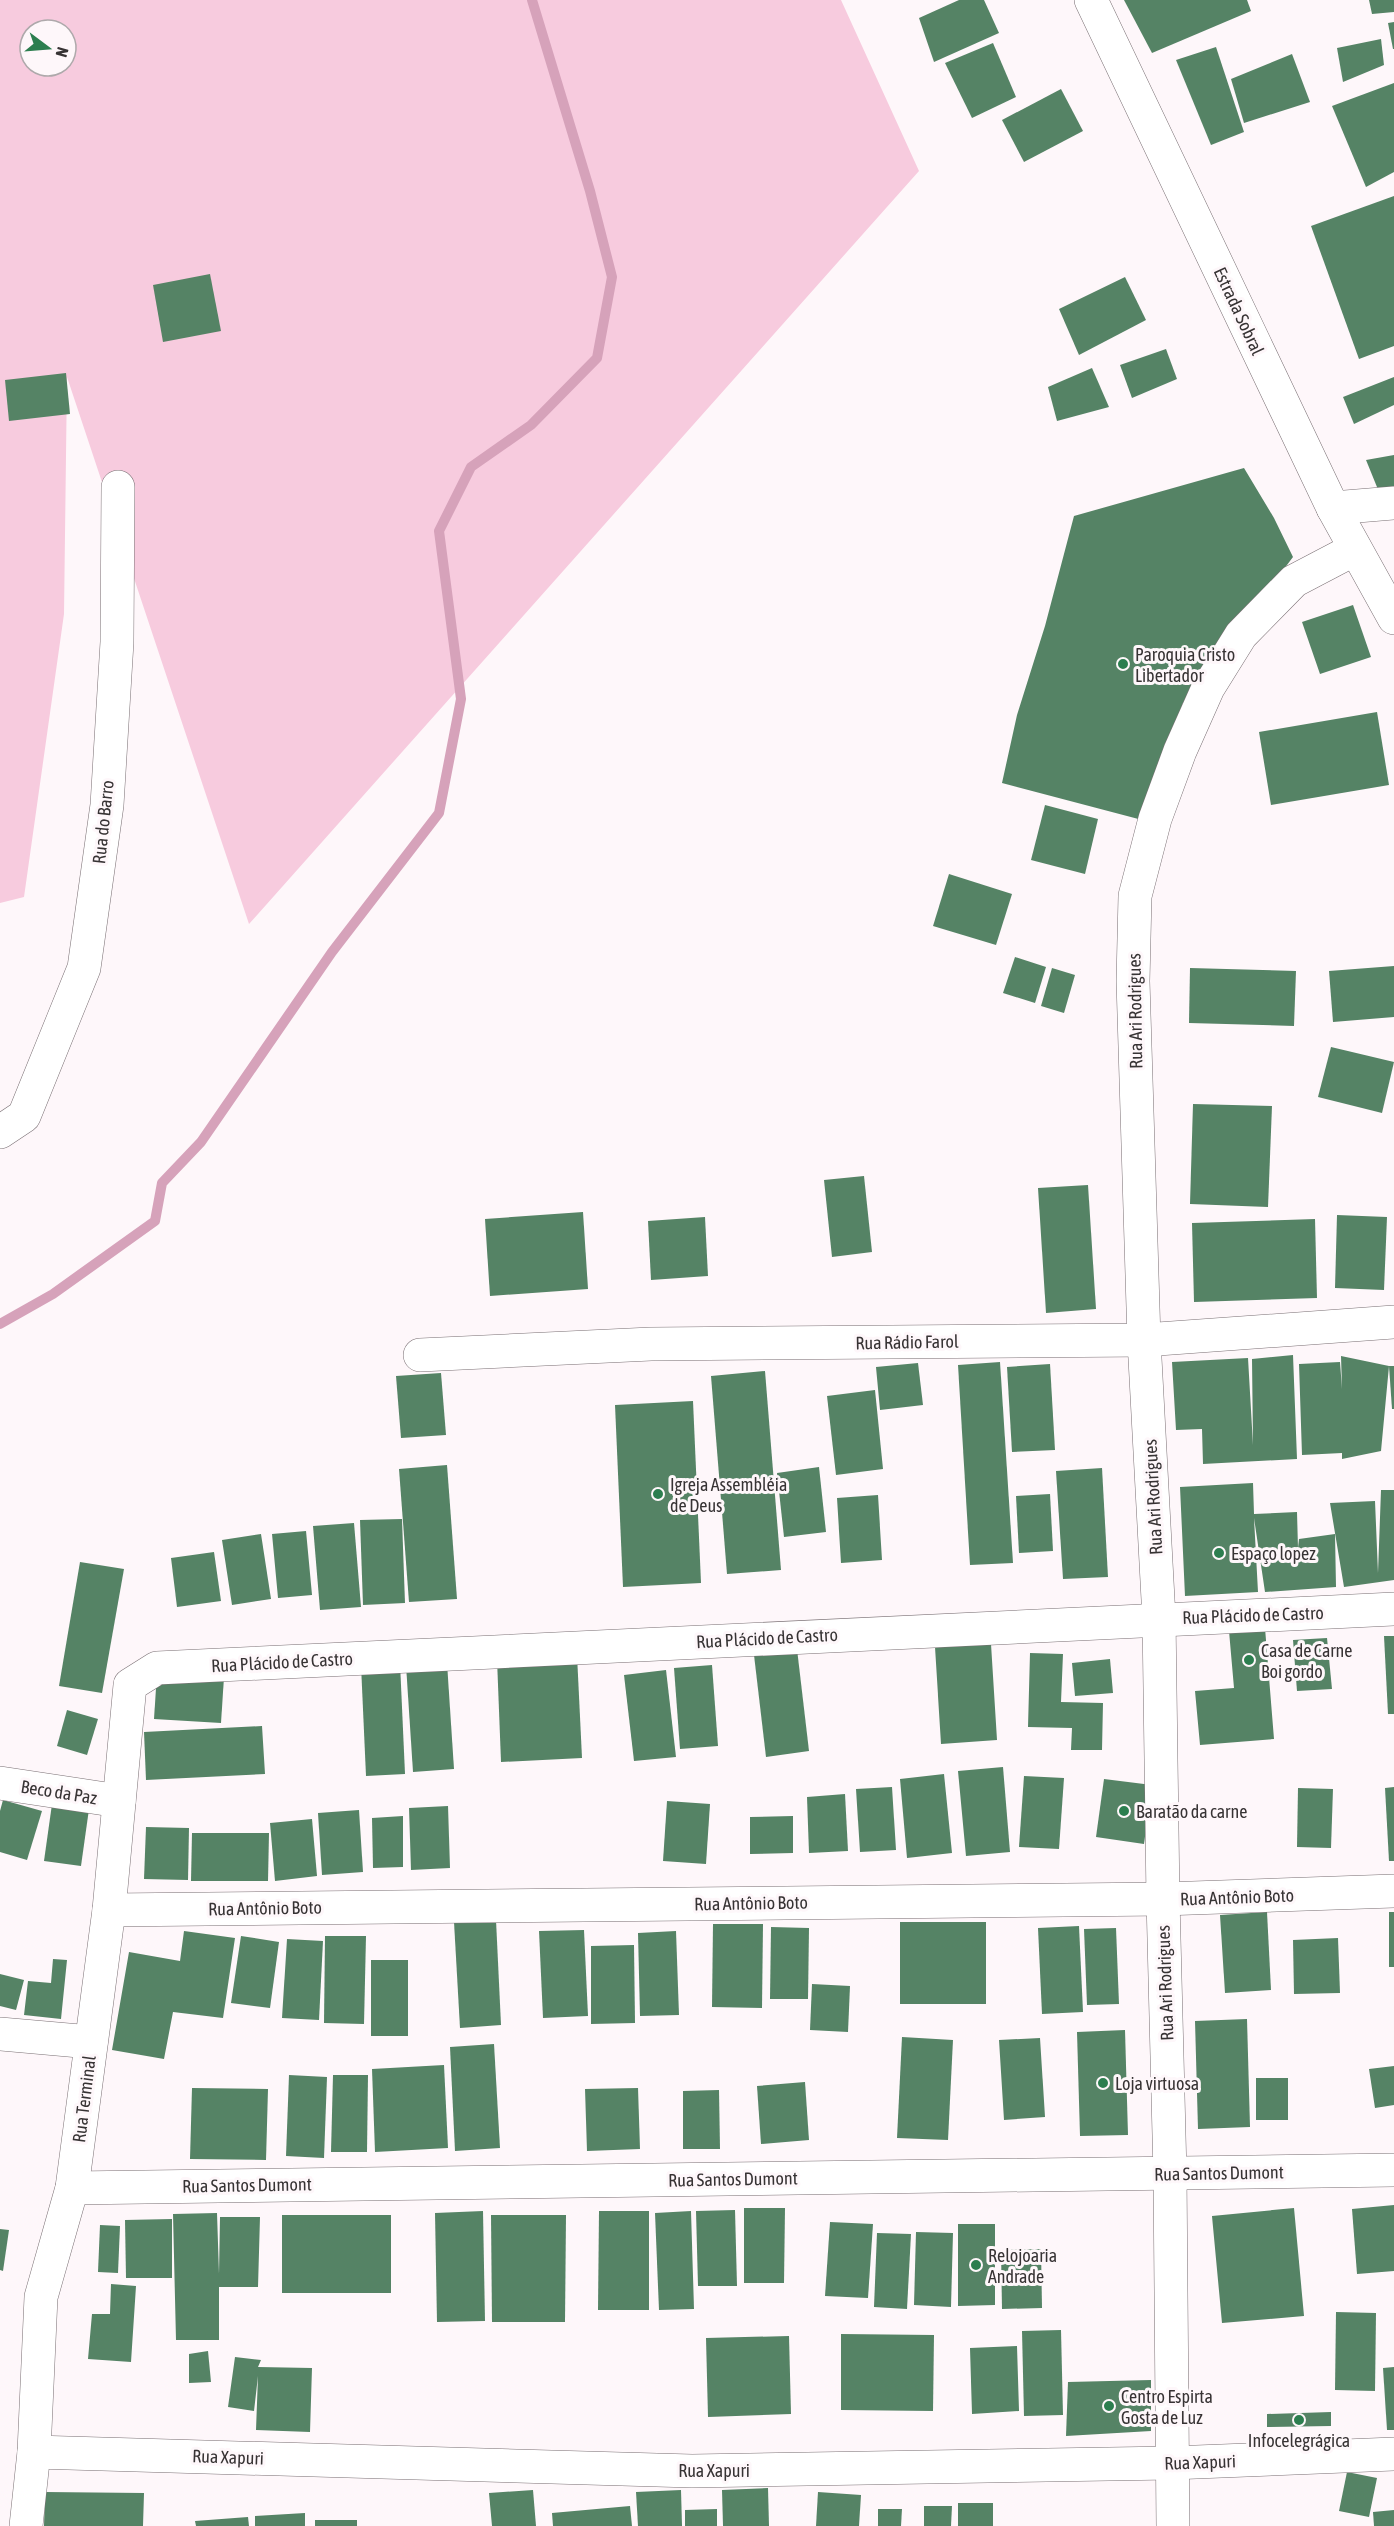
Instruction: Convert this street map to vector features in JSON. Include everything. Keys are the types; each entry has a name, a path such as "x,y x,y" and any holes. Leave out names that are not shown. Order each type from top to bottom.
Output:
{"street":[{"name":"Estrada Sobral","path":"1091,0 1333,508 1394,618"},
{"name":"Rua do Barro","path":"0,1132 24,1116 84,968 107,805 117,642 118,487"},
{"path":"1333,508 1394,503"},
{"name":"Rua Ari Rodrigues","path":"1173,2526 1170,2174 1159,1618 1144,1340 1133,971 1135,896 1155,819 1180,751 1208,688 1241,635 1294,581 1355,549"},
{"name":"Rua Rádio Farol","path":"420,1355 651,1344 1144,1340 1394,1322"},
{"name":"Rua Plácido de Castro","path":"144,1679 157,1668 1159,1618 1394,1609"},
{"name":"Rua Terminal","path":"26,2526 34,2452 41,2297 72,2188 109,1910 130,1685 144,1679"},
{"name":"Beco da Paz","path":"0,1783 119,1801"},
{"name":"Rua Antônio Boto","path":"109,1910 1163,1899 1394,1891"},
{"path":"0,2034 91,2042"},
{"name":"Rua Santos Dumont","path":"72,2188 1394,2170"},
{"name":"Rua Xapuri","path":"34,2452 692,2471 1171,2463 1394,2454"}],"shaded area":[{"path":"0,0 841,0 919,171 249,924 67,377 64,614 24,897 0,903"}],"building":[{"path":"959,0 984,0 999,33 934,62 919,18"},
{"path":"1124,0 1247,0 1251,11 1152,53"},
{"path":"1369,0 1394,0 1394,12 1372,14"},
{"path":"1394,22 1394,49 1393,49 1388,23"},
{"path":"1381,39 1384,65 1343,82 1337,48"},
{"path":"993,43 1016,97 972,118 945,63"},
{"path":"1216,47 1244,132 1211,145 1176,60"},
{"path":"1292,54 1310,102 1244,123 1231,79"},
{"path":"1394,83 1394,172 1366,187 1332,106"},
{"path":"1061,89 1083,131 1024,162 1002,120"},
{"path":"1394,196 1394,346 1359,359 1311,226"},
{"path":"210,274 221,331 163,342 153,285"},
{"path":"1125,277 1146,320 1079,355 1059,309"},
{"path":"1166,349 1177,379 1132,398 1120,365"},
{"path":"1092,368 1109,407 1057,421 1048,387"},
{"path":"66,373 70,414 9,421 5,380"},
{"path":"1394,377 1394,405 1354,424 1343,397"},
{"path":"1394,455 1394,488 1379,492 1366,460"},
{"name":"Paroquia Cristo Libertador","path":"1244,468 1274,518 1293,557 1183,703 1146,821 1002,783 1017,715 1045,626 1074,516"},
{"path":"1353,605 1371,657 1320,674 1302,622"},
{"path":"1377,712 1389,785 1271,805 1259,732"},
{"path":"1045,805 1098,819 1085,874 1031,860"},
{"path":"949,874 1012,894 996,945 933,926"},
{"path":"1015,957 1046,967 1035,1003 1003,993"},
{"path":"1394,966 1394,1017 1333,1022 1329,971"},
{"path":"1052,968 1075,975 1064,1013 1041,1006"},
{"path":"1190,968 1296,971 1294,1026 1189,1023"},
{"path":"1331,1047 1394,1062 1382,1113 1318,1097"},
{"path":"1193,1104 1272,1106 1268,1207 1190,1204"},
{"path":"864,1176 872,1252 832,1257 824,1180"},
{"path":"1088,1185 1096,1309 1046,1313 1038,1188"},
{"path":"583,1212 588,1289 490,1296 485,1219"},
{"path":"1337,1215 1387,1217 1384,1290 1335,1288"},
{"path":"705,1217 708,1276 651,1280 648,1221"},
{"path":"1315,1219 1317,1298 1194,1302 1192,1223"},
{"path":"1293,1355 1297,1459 1203,1464 1202,1429 1176,1430 1172,1362 1248,1358 1253,1445 1252,1359"},
{"path":"1341,1356 1389,1366 1381,1451 1342,1459 1342,1453 1302,1455 1299,1364 1340,1362 1342,1389"},
{"path":"1000,1362 1013,1563 970,1565 958,1365"},
{"path":"918,1363 923,1405 880,1410 876,1367"},
{"path":"1050,1364 1055,1450 1012,1452 1007,1367"},
{"path":"1389,1366 1394,1366 1394,1409 1392,1409"},
{"path":"765,1371 781,1570 727,1574 711,1376"},
{"path":"441,1373 446,1435 401,1438 396,1376"},
{"path":"875,1390 883,1469 836,1475 827,1396"},
{"name":"Igreja Assembléia de Deus","path":"693,1401 701,1583 623,1587 615,1405"},
{"path":"447,1465 457,1599 409,1602 399,1469"},
{"path":"819,1467 826,1532 784,1537 777,1473"},
{"path":"1102,1468 1108,1577 1063,1579 1056,1471"},
{"name":"Espaço lopez","path":"1253,1483 1254,1514 1297,1512 1298,1548 1299,1539 1335,1534 1336,1587 1265,1592 1254,1518 1258,1592 1185,1596 1180,1487"},
{"path":"1381,1490 1394,1490 1394,1580 1344,1587 1330,1503 1375,1501 1378,1573"},
{"path":"1050,1494 1053,1551 1019,1553 1016,1496"},
{"path":"878,1495 882,1560 841,1563 837,1498"},
{"path":"402,1519 405,1603 363,1605 360,1520"},
{"path":"354,1523 361,1607 320,1610 313,1526"},
{"path":"306,1531 312,1595 278,1598 272,1534"},
{"path":"261,1534 271,1599 232,1605 222,1540"},
{"path":"214,1552 221,1601 177,1607 171,1558"},
{"path":"80,1562 124,1569 102,1693 59,1686"},
{"name":"Casa de Carne Boi gordo","path":"1265,1628 1274,1739 1200,1745 1195,1691 1234,1688 1229,1631"},
{"path":"1384,1636 1394,1636 1394,1714 1388,1714"},
{"path":"1327,1638 1332,1689 1297,1691 1293,1640"},
{"path":"991,1644 997,1740 941,1744 935,1647"},
{"path":"797,1649 809,1751 766,1757 754,1655"},
{"path":"1030,1653 1063,1654 1061,1702 1103,1703 1102,1750 1071,1750 1072,1728 1028,1727"},
{"path":"577,1655 582,1758 501,1762 497,1659"},
{"path":"1110,1659 1113,1693 1075,1696 1072,1663"},
{"path":"400,1663 405,1774 366,1776 361,1665"},
{"path":"447,1663 454,1769 413,1772 406,1665"},
{"path":"712,1665 718,1746 680,1749 674,1668"},
{"path":"666,1670 676,1757 634,1761 624,1675"},
{"path":"157,1673 224,1677 221,1723 154,1719"},
{"path":"67,1710 98,1719 87,1755 57,1746"},
{"path":"262,1726 265,1774 146,1780 144,1732"},
{"path":"1003,1767 1010,1852 966,1856 958,1771"},
{"path":"944,1774 952,1853 907,1858 900,1779"},
{"path":"1024,1776 1064,1778 1059,1849 1019,1847"},
{"name":"Baratão da carne","path":"1104,1779 1152,1785 1144,1844 1096,1837"},
{"path":"892,1787 896,1850 860,1852 856,1789"},
{"path":"1394,1787 1394,1861 1389,1861 1385,1788"},
{"path":"1298,1788 1333,1789 1331,1848 1297,1847"},
{"path":"845,1794 848,1851 809,1853 807,1797"},
{"path":"3,1800 42,1811 27,1860 0,1852 0,1811"},
{"path":"667,1801 710,1804 706,1864 663,1861"},
{"path":"52,1804 89,1809 81,1866 44,1861"},
{"path":"448,1806 450,1868 411,1870 409,1808"},
{"path":"359,1810 363,1872 322,1875 318,1813"},
{"path":"403,1816 403,1867 373,1868 372,1818"},
{"path":"793,1816 793,1853 750,1854 750,1817"},
{"path":"312,1819 317,1876 275,1881 270,1823"},
{"path":"146,1827 189,1828 188,1880 144,1879"},
{"path":"192,1833 269,1833 268,1881 191,1881"},
{"path":"1267,1912 1271,1990 1225,1993 1220,1915"},
{"path":"1389,1912 1394,1912 1394,1967 1389,1967"},
{"path":"496,1920 501,2025 460,2028 454,1922"},
{"path":"900,1922 986,1922 986,2004 900,2004"},
{"path":"713,1924 763,1924 762,2008 712,2007"},
{"path":"1079,1926 1083,2012 1042,2014 1038,1928"},
{"path":"771,1927 809,1928 808,1999 770,1999"},
{"path":"1116,1928 1119,2004 1087,2005 1084,1929"},
{"path":"584,1930 588,2016 543,2018 539,1931"},
{"path":"184,1931 235,1938 223,2018 173,2012 164,2059 112,2050 129,1952 180,1961"},
{"path":"676,1931 679,2015 640,2016 638,1933"},
{"path":"241,1936 279,1942 270,2008 231,2003"},
{"path":"325,1936 366,1936 364,2024 324,2023"},
{"path":"1338,1938 1340,1993 1294,1994 1293,1940"},
{"path":"287,1939 323,1941 319,2020 282,2018"},
{"path":"634,1945 635,2023 591,2024 591,1946"},
{"path":"53,1959 67,1960 61,2019 24,2015 28,1981 51,1983"},
{"path":"371,1960 408,1960 408,2036 371,2036"},
{"path":"0,1974 24,1980 16,2010 0,2006"},
{"path":"812,1984 850,1986 848,2032 810,2030"},
{"path":"1247,2019 1250,2127 1198,2129 1195,2021"},
{"name":"Loja virtuosa","path":"1125,2030 1128,2135 1080,2136 1077,2032"},
{"path":"902,2037 953,2040 948,2140 897,2138"},
{"path":"1040,2038 1045,2117 1004,2120 999,2040"},
{"path":"494,2044 500,2148 455,2151 450,2047"},
{"path":"444,2065 448,2148 375,2152 372,2069"},
{"path":"1394,2066 1394,2105 1375,2108 1369,2069"},
{"path":"289,2075 327,2077 324,2158 286,2156"},
{"path":"333,2075 368,2075 367,2152 331,2152"},
{"path":"1256,2078 1288,2078 1288,2120 1256,2120"},
{"path":"805,2082 809,2140 761,2144 757,2086"},
{"path":"192,2088 268,2089 266,2160 190,2159"},
{"path":"638,2088 640,2149 587,2151 585,2089"},
{"path":"719,2090 720,2149 683,2149 683,2091"},
{"path":"1394,2205 1394,2271 1357,2274 1352,2209"},
{"path":"744,2208 785,2208 784,2283 744,2283"},
{"path":"1294,2208 1304,2316 1222,2323 1212,2216"},
{"path":"735,2210 737,2286 698,2286 696,2211"},
{"path":"483,2211 485,2321 437,2322 435,2213"},
{"path":"599,2211 649,2211 649,2310 598,2310"},
{"path":"691,2211 694,2309 659,2310 655,2213"},
{"path":"217,2213 219,2274 220,2217 260,2217 258,2287 219,2287 219,2340 176,2340 173,2214"},
{"path":"282,2215 391,2215 391,2293 282,2293"},
{"path":"491,2215 566,2215 565,2322 492,2322"},
{"path":"172,2219 172,2278 126,2278 125,2220"},
{"path":"830,2222 873,2224 868,2298 825,2296"},
{"name":"Relojoaria Andrade","path":"958,2224 995,2224 995,2305 958,2306"},
{"path":"100,2225 120,2226 118,2273 98,2272"},
{"path":"0,2229 9,2230 3,2271 0,2270"},
{"path":"916,2232 953,2233 951,2307 914,2305"},
{"path":"877,2233 911,2234 907,2309 874,2307"},
{"path":"1041,2249 1042,2308 1002,2309 1001,2250"},
{"path":"111,2284 136,2286 131,2362 88,2359 92,2314 110,2314"},
{"path":"1336,2312 1376,2313 1375,2391 1335,2390"},
{"path":"1061,2330 1063,2415 1024,2416 1022,2331"},
{"path":"841,2334 934,2335 933,2411 841,2410"},
{"path":"789,2336 791,2414 708,2417 706,2338"},
{"path":"1017,2346 1019,2411 972,2414 970,2348"},
{"path":"208,2351 211,2382 189,2383 189,2354"},
{"path":"235,2357 261,2360 258,2367 312,2368 310,2432 256,2430 258,2376 254,2411 228,2407"},
{"path":"1394,2367 1394,2430 1387,2430 1383,2368"},
{"name":"Centro Espirta Gosta de Luz","path":"1151,2380 1151,2431 1066,2436 1068,2382"},
{"name":"Infocelegrágica","path":"1331,2412 1331,2426 1267,2427 1267,2414"},
{"path":"1347,2472 1377,2478 1369,2517 1339,2511"},
{"path":"768,2488 769,2526 723,2526 722,2490"},
{"path":"533,2490 536,2526 492,2526 489,2493"},
{"path":"681,2490 682,2526 638,2526 636,2492"},
{"path":"45,2492 144,2493 143,2526 44,2526"},
{"path":"818,2492 861,2495 859,2526 816,2526"},
{"path":"958,2503 993,2503 993,2526 958,2526"},
{"path":"630,2506 632,2526 553,2526 552,2513"},
{"path":"924,2506 952,2506 951,2526 924,2526"},
{"path":"717,2509 717,2526 685,2526 685,2510"},
{"path":"878,2509 902,2509 901,2526 878,2526"},
{"path":"1394,2510 1394,2526 1374,2526 1373,2512"},
{"path":"305,2513 305,2526 255,2526 255,2516"},
{"path":"248,2517 249,2526 196,2526 195,2521"},
{"path":"315,2520 357,2520 357,2526 315,2526"}],"waterway":[{"path":"0,1324 53,1294 155,1221 162,1183 201,1142 332,952 439,813 461,699 439,531 471,467 531,425 597,358 612,277 590,191 532,0"}],"place":[{"name":"Paroquia Cristo Libertador","path":"1123,664"},
{"name":"Igreja Assembléia de Deus","path":"658,1494"},
{"name":"Espaço lopez","path":"1219,1553"},
{"name":"Casa de Carne Boi gordo","path":"1249,1660"},
{"name":"Baratão da carne","path":"1124,1811"},
{"name":"Loja virtuosa","path":"1103,2083"},
{"name":"Relojoaria Andrade","path":"976,2265"},
{"name":"Centro Espirta Gosta de Luz","path":"1109,2406"},
{"name":"Infocelegrágica","path":"1299,2420"}]}
